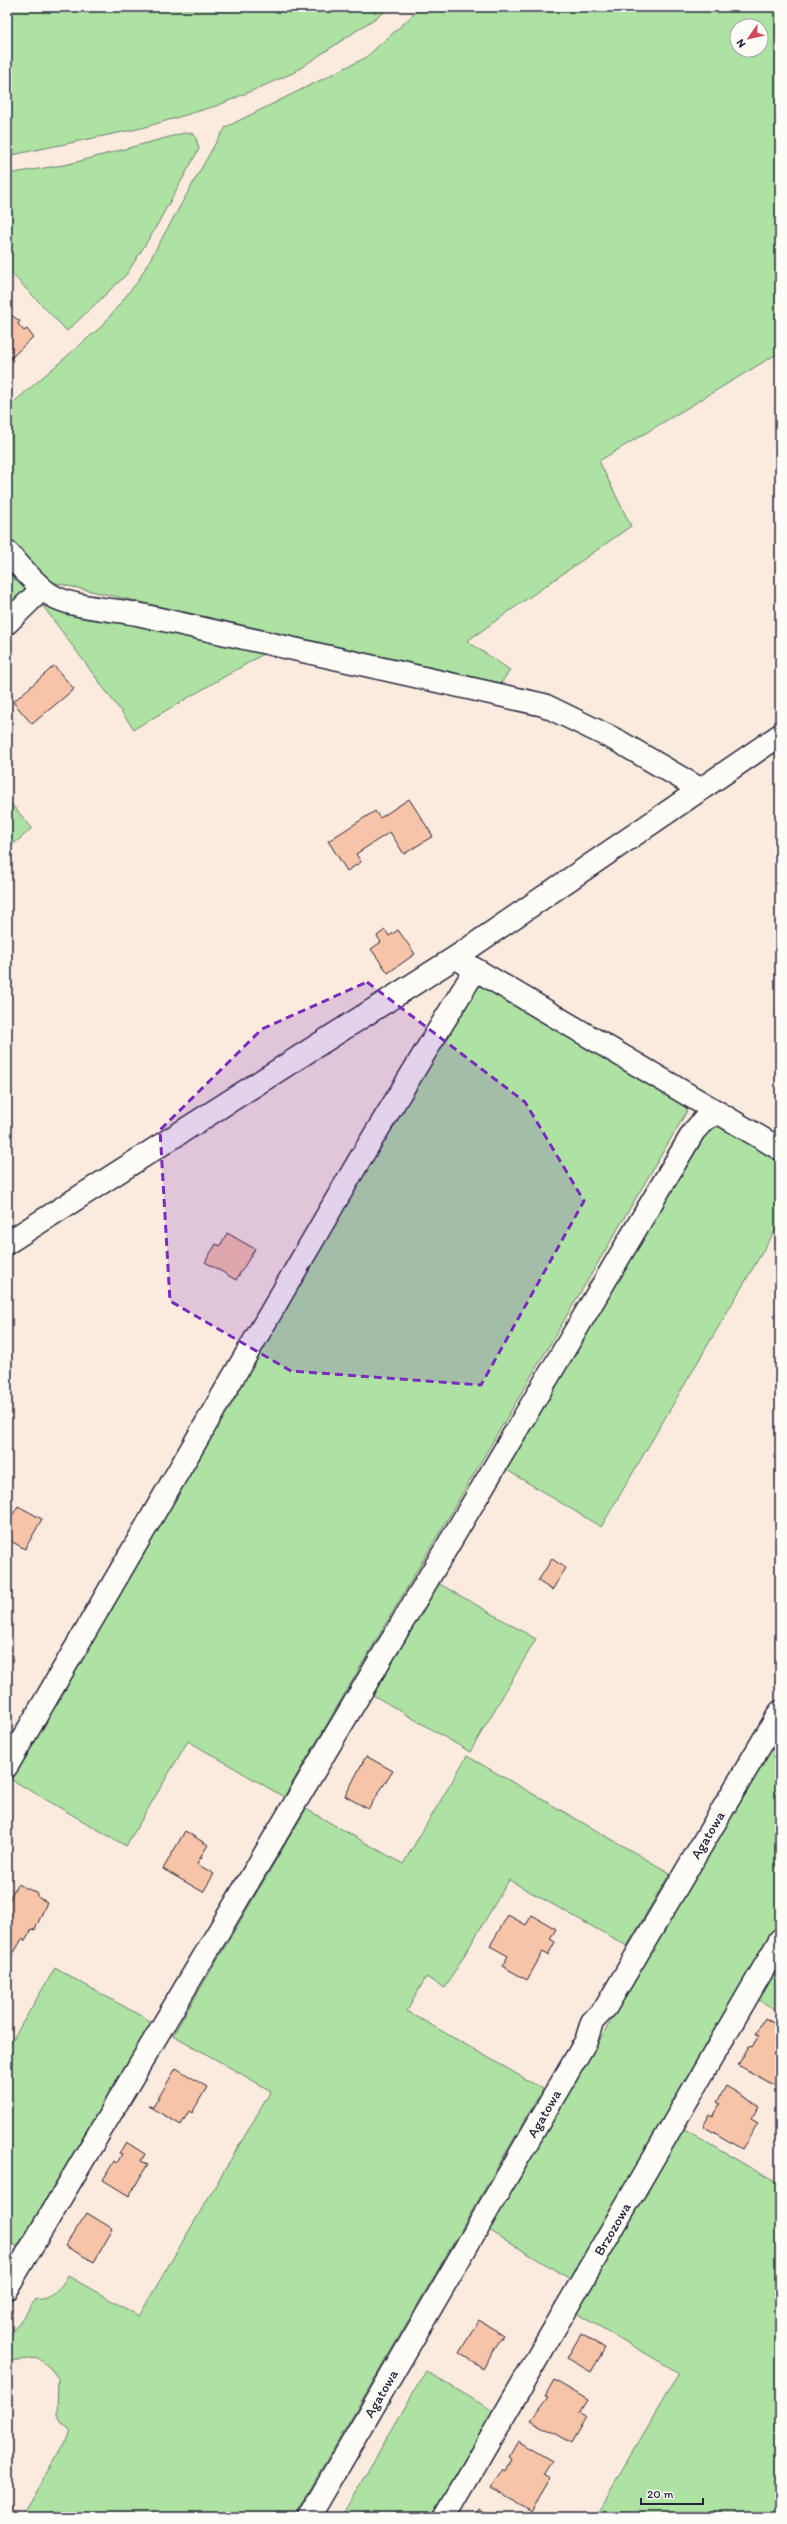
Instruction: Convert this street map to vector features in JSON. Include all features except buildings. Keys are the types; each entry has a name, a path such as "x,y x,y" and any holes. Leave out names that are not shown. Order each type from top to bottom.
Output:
{"street":[{"path":"7,552 42,589 52,596 73,603 145,616 544,705 618,741 700,789"},
{"path":"7,623 42,589"},
{"path":"7,1243 456,957 780,735"},
{"path":"456,957 475,970 780,1149"},
{"path":"7,1766 360,1159 475,970"},
{"path":"7,2288 694,1131 705,1119 718,1113"},
{"name":"Agatowa","path":"309,2517 586,2041 592,2022 610,2000 780,1712"},
{"name":"Brzozowa","path":"444,2517 780,1940"}],"highlighted area":[{"path":"367,982 525,1102 584,1201 481,1385 291,1371 170,1301 160,1130 262,1029"}],"green space":[{"path":"7,7 392,7 293,73 219,105 142,128 7,156"},
{"path":"422,7 780,7 780,352 599,461 631,526 467,641 510,670 501,683 51,582 7,537 7,408 102,326 138,281 226,127 365,58"},
{"path":"184,133 192,133 196,138 199,149 152,234 126,275 67,331 7,269 7,174 69,164"},
{"path":"7,564 30,588 7,610"},
{"path":"43,606 87,619 140,623 267,652 134,729"},
{"path":"7,799 32,828 7,850"},
{"path":"476,980 685,1102 687,1111 284,1797 188,1741 126,1846 7,1777"},
{"path":"717,1121 780,1158 780,1222 601,1527 505,1469 709,1123"},
{"path":"438,1583 536,1639 470,1752 373,1695"},
{"path":"780,1731 780,1919 570,2279 489,2230"},
{"path":"467,1756 670,1873 627,1946 509,1880 445,1988 426,1977 407,2011 543,2089 294,2517 21,2517 71,2431 61,2422 57,2414 58,2378 49,2367 38,2358 8,2361 8,2338 36,2299 51,2296 58,2290 68,2276 139,2316 271,2091 173,2035 306,1809 403,1864"},
{"path":"780,1956 780,2012 755,1998"},
{"path":"55,1968 152,2022 20,2248 7,2241 7,2049"},
{"path":"681,2127 780,2185 780,2517 595,2517 679,2373 573,2311"},
{"path":"426,2371 493,2411 431,2517 341,2517"}]}
